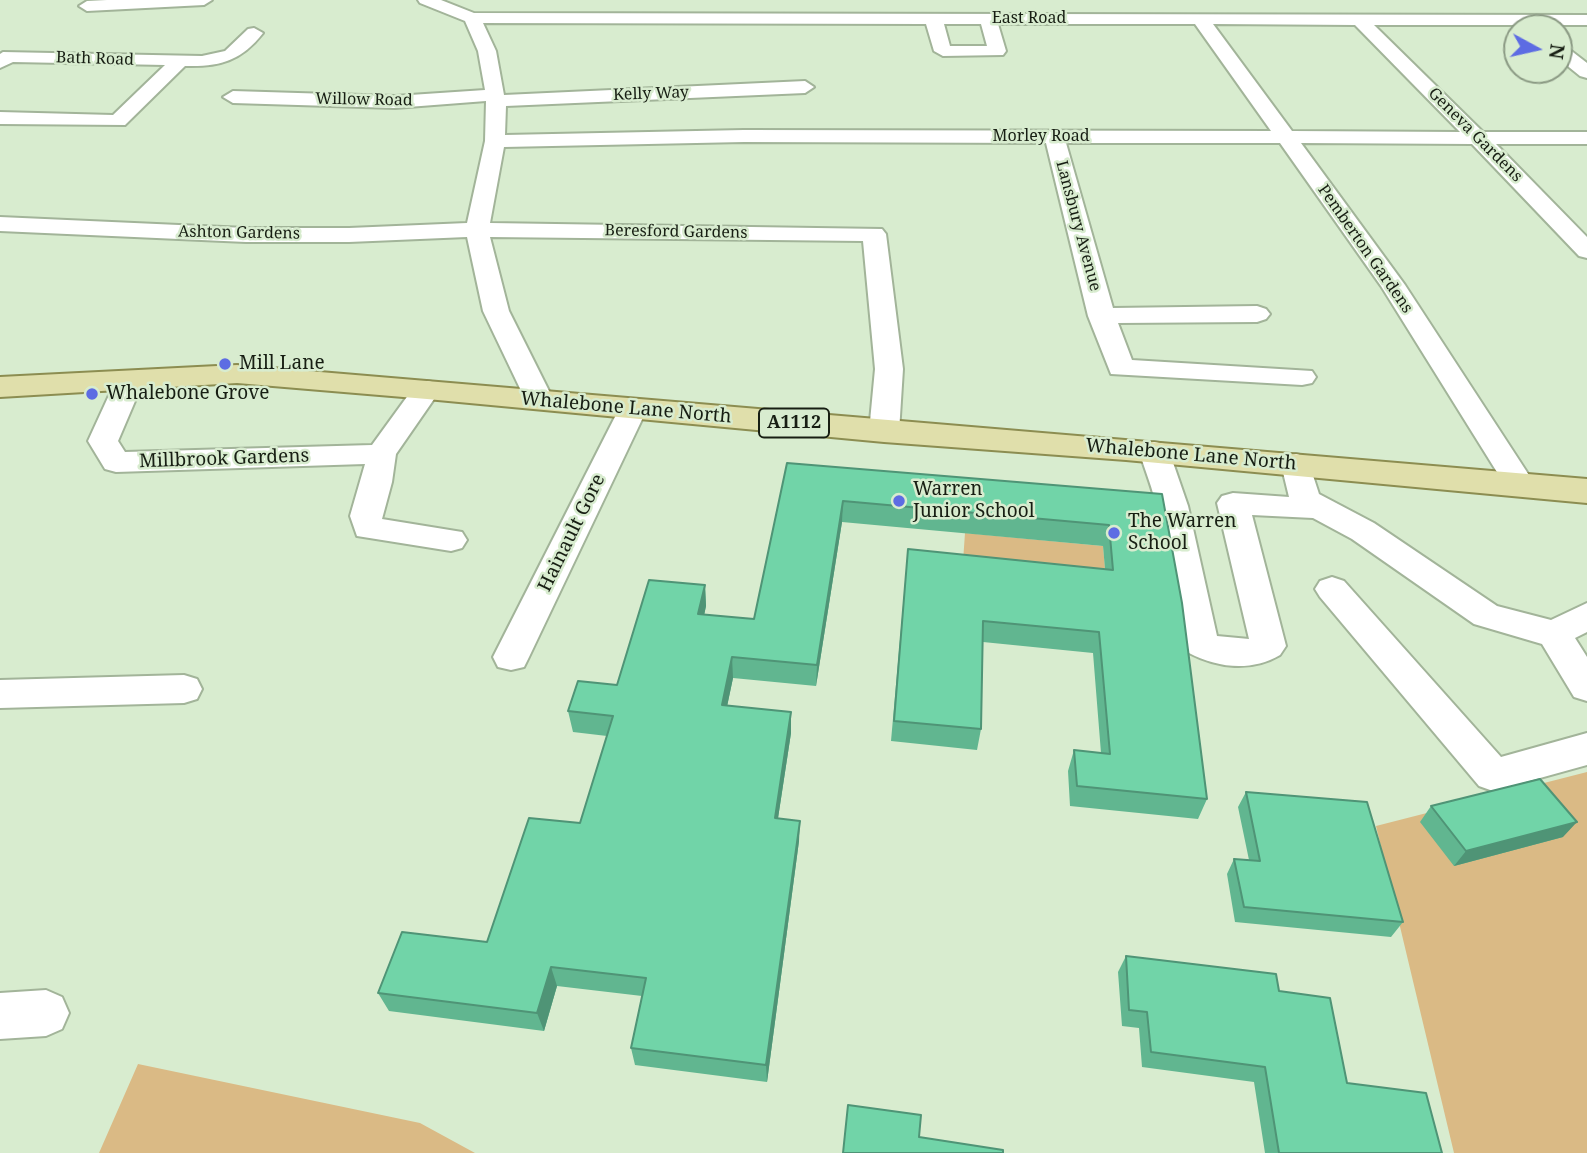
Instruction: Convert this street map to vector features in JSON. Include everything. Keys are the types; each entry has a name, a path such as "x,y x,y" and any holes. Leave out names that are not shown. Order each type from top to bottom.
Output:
{"main road":[{"name":"Whalebone Lane North","path":"0,387 237,374 884,432 1158,463 1296,464 1587,491"}],"street":[{"path":"86,6 204,0"},
{"path":"426,0 472,18 485,13 500,1"},
{"path":"727,18 730,0"},
{"path":"964,0 969,18"},
{"path":"1144,0 1151,19"},
{"path":"1547,4 1578,20"},
{"path":"472,18 487,51 495,98 495,141 477,230 496,311 540,401"},
{"name":"East Road","path":"472,18 1200,19 1503,23"},
{"path":"933,18 943,51 998,51 988,18"},
{"name":"Pemberton Gardens","path":"1200,19 1393,285 1521,486"},
{"name":"Geneva Gardens","path":"1360,20 1587,251"},
{"name":"Bath Road","path":"4,59 202,61 231,55 254,33"},
{"path":"0,118 118,121 180,61"},
{"path":"1573,61 1587,72"},
{"name":"Kelly Way","path":"495,98 805,87"},
{"name":"Willow Road","path":"233,97 395,102 495,98"},
{"name":"Morley Road","path":"495,141 744,136 1587,138"},
{"name":"Lansbury Avenue","path":"1054,136 1078,217 1101,316 1121,368 1302,377"},
{"name":"Ashton Gardens","path":"0,224 246,235 349,235 477,230"},
{"name":"Beresford Gardens","path":"477,230 874,234 889,369 884,432"},
{"name":"Lansbury Avenue","path":"1101,316 1257,314"},
{"name":"Millbrook Gardens","path":"130,380 103,440 116,462 379,468"},
{"path":"427,389 379,468 366,516 368,528 451,540"},
{"name":"Hainault Gore","path":"511,657 632,409"},
{"path":"1158,463 1172,506 1201,644 1211,650 1259,652 1268,646 1233,503 1307,509 1296,464"},
{"path":"1305,500 1363,531 1486,615 1554,634 1587,687"},
{"path":"1332,589 1493,775 1587,749"},
{"path":"1554,634 1587,616"},
{"path":"0,694 184,689"},
{"path":"0,1016 46,1013"}],"shaded area":[{"path":"965,533 1103,546 1107,591 962,576"},
{"path":"1587,772 1587,1153 1454,1153 1376,826"},
{"path":"138,1064 420,1123 475,1153 99,1153"}],"building":[{"path":"787,463 1162,494 1182,603 1207,799 1077,786 1074,750 1110,754 1099,632 983,621 981,729 894,721 908,549 1113,570 1109,525 843,501 817,665 732,657 722,705 791,712 775,818 800,821 766,1065 631,1048 646,978 551,967 537,1013 378,993 402,932 487,942 529,818 580,823 613,716 568,711 578,681 617,685 649,580 705,585 698,614 754,619"},
{"path":"1540,779 1577,822 1466,851 1431,806"},
{"path":"1246,792 1367,802 1403,922 1244,907 1234,859 1260,861"},
{"path":"1126,956 1276,974 1279,991 1330,998 1347,1083 1426,1093 1442,1153 1279,1153 1265,1067 1151,1052 1147,1012 1129,1010"},
{"path":"848,1105 921,1115 919,1137 1003,1150 1003,1153 843,1153"}],"place":[{"name":"Mill Lane","path":"225,364"},
{"name":"Whalebone Grove","path":"92,394"},
{"name":"Warren Junior School","path":"899,501"},
{"name":"The Warren School","path":"1114,533"}]}
